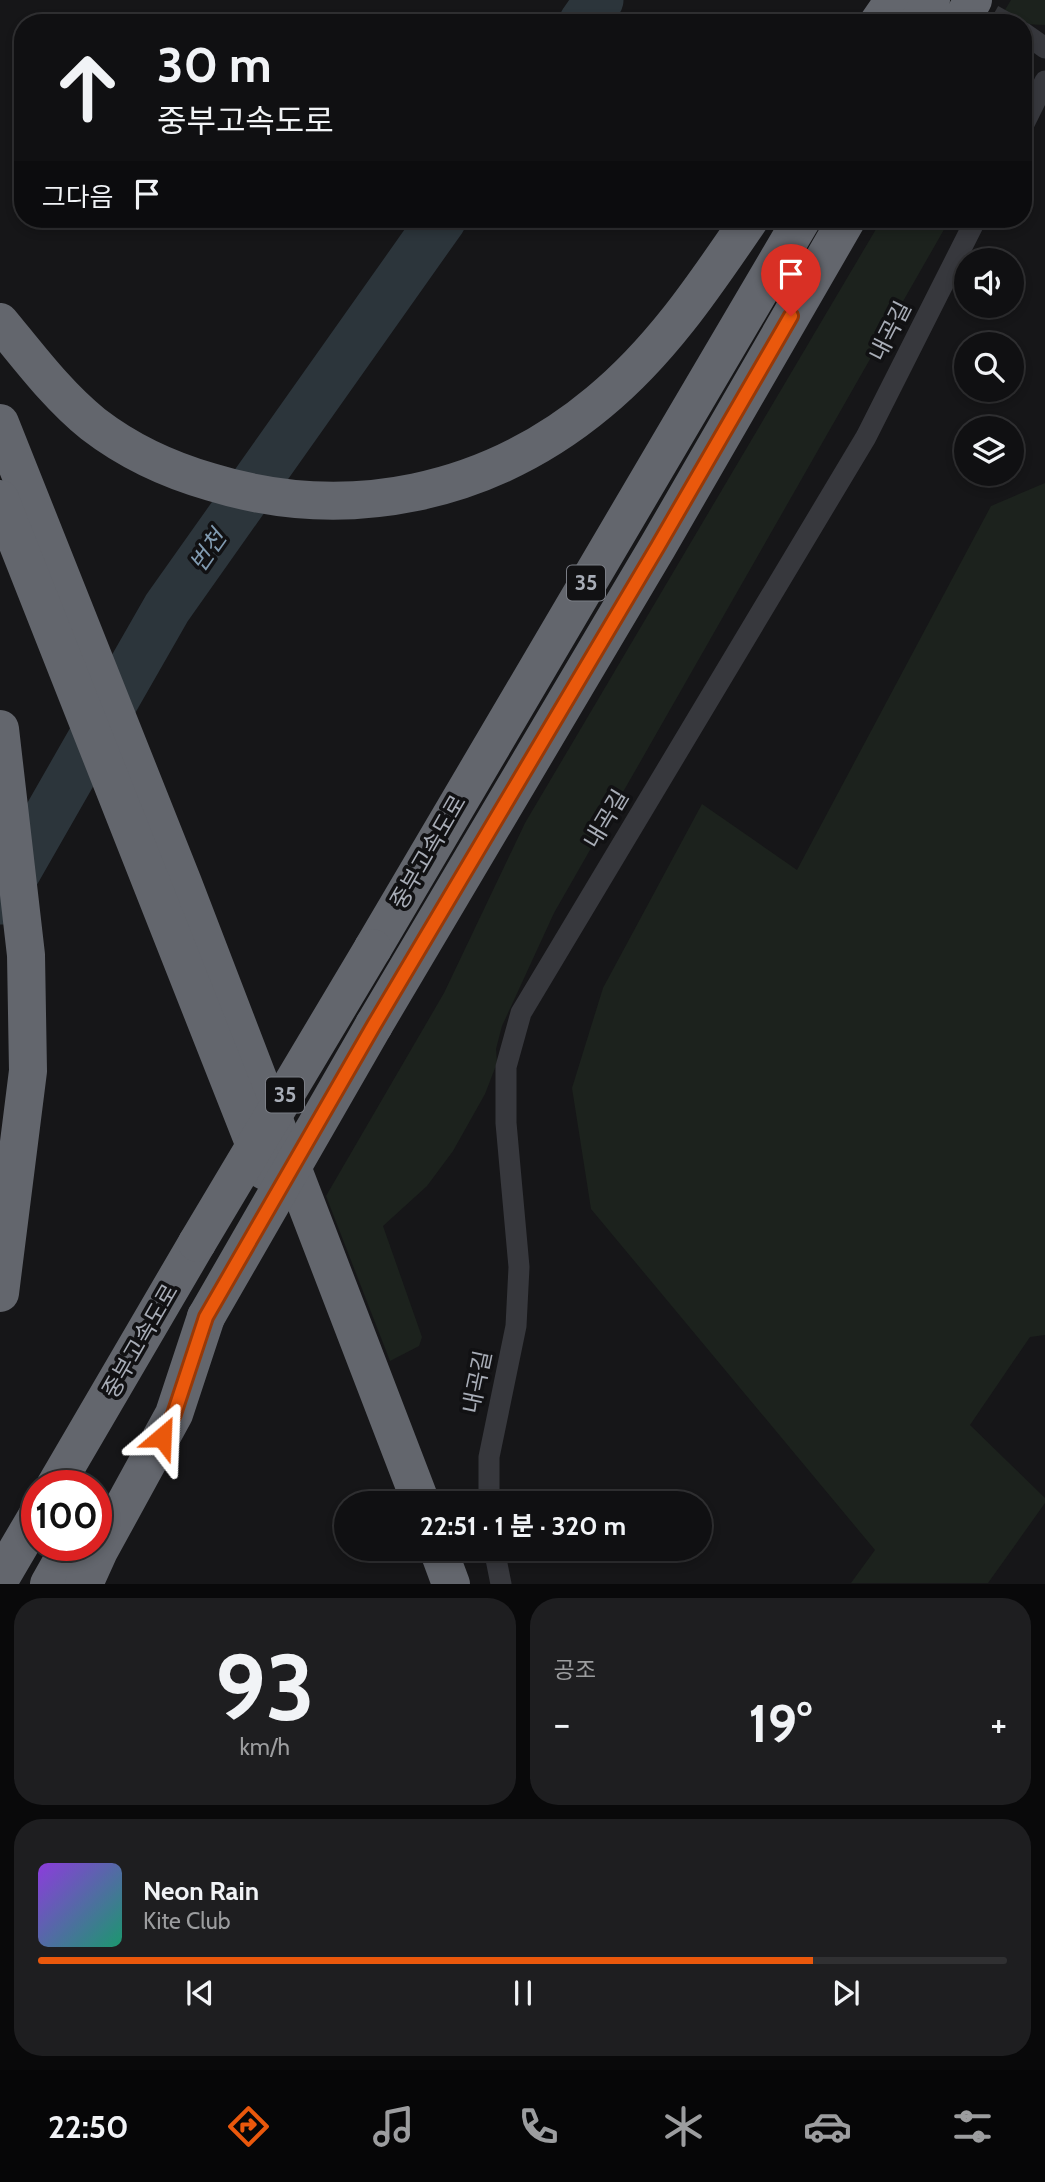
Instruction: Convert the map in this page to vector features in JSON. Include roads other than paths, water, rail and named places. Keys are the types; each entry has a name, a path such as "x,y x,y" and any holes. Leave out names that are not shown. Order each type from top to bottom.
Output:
{"highway":[{"path":"0,322 54,387 94,424 139,454 187,475 278,498 362,500 404,496 489,471 527,453 565,429 632,372 667,335 744,228"},
{"name":"중부고속도로","path":"64,1470 797,228"},
{"name":"중부고속도로","path":"112,1476 842,228"},
{"path":"0,423 393,1491"},
{"path":"0,499 169,888 416,1491"},
{"path":"0,729 26,955 28,1071 0,1293"},
{"path":"84,1584 99,1551 174,1414 206,1317"},
{"path":"0,1579 21,1543"},
{"path":"49,1584 62,1561"},
{"path":"419,1561 427,1584"},
{"path":"442,1561 451,1584"}],"street":[{"path":"1032,108 1045,81"},
{"name":"내곡길","path":"489,1491 489,1457 516,1326 519,1267 506,1123 506,1067 521,1013 866,437 971,228"},
{"path":"496,1561 501,1584"}],"waterway":[{"name":"번천","path":"589,14 599,0"},
{"name":"번천","path":"0,900 167,608 436,228"}],"tunnel":[{"path":"966,0 991,14"}]}
